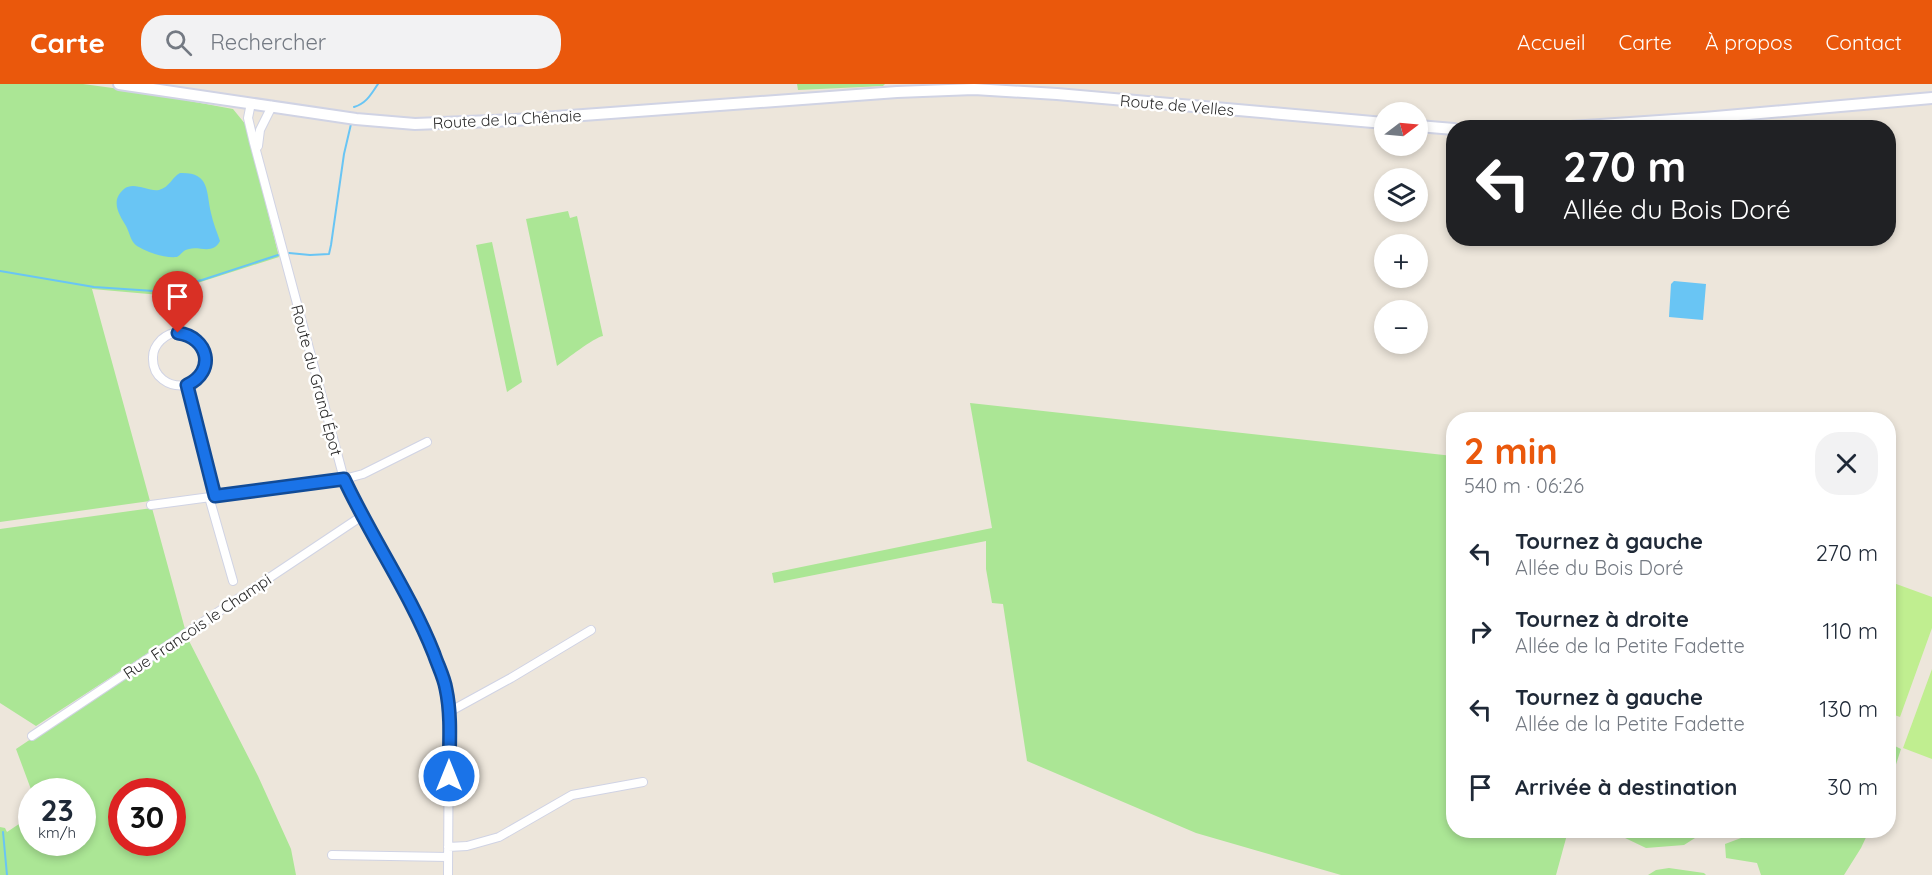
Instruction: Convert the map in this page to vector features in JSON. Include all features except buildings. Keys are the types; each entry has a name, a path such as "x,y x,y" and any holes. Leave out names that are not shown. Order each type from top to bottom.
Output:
{"main road":[{"name":"Route de la Chênaie","path":"119,84 374,121 452,124 718,106 892,90"},
{"name":"Route de Velles","path":"892,90 1024,91 1374,122"},
{"path":"1674,120 1932,98"},
{"path":"1428,127 1446,128"}],"street":[{"name":"Route du Grand Épot","path":"251,103 248,118 344,479 425,631 444,680 449,712 448,875"},
{"name":"Route du Grand Épot","path":"258,153 260,130 272,106"},
{"path":"188,334 203,348 206,359 204,367 198,378 187,385 166,383 155,370 154,351 168,335 188,334"},
{"path":"187,385 233,581"},
{"path":"151,505 344,479 363,474 427,442"},
{"name":"Rue Francois le Champi","path":"32,736 362,516"},
{"path":"449,712 591,630"},
{"path":"448,847 467,846 499,837 572,795 643,782"},
{"path":"332,855 448,857"}],"green space":[{"path":"0,84 83,84 135,91 233,109 246,125 279,257 160,295 92,289 150,501 0,522"},
{"path":"797,84 885,84 883,86 798,90"},
{"path":"568,211 570,218 577,216 603,336 557,366 526,219"},
{"path":"492,242 522,382 507,392 476,245"},
{"path":"970,403 1446,455 1446,838 1566,838 1556,875 1341,875 1196,833 1027,761 1003,604 992,603 986,569 986,541 774,583 772,573 992,528"},
{"path":"152,508 185,629 36,726 0,703 0,529"},
{"path":"1896,584 1932,597 1932,628 1900,717 1896,716"},
{"path":"186,635 258,776 291,849 296,875 0,875 0,827 5,828 7,832 18,825 18,856 96,856 96,778 27,778 16,749"},
{"path":"1932,669 1932,759 1903,748"},
{"path":"1896,746 1901,749 1896,764"},
{"path":"1625,838 1695,838 1684,845 1646,848"},
{"path":"1741,838 1866,838 1844,875 1761,875 1757,863 1726,858 1725,844"},
{"path":"1669,868 1706,875 1648,875 1656,870"}],"water":[{"path":"180,173 197,176 205,184 220,241 214,248 193,248 177,257 167,257 142,249 133,242 117,208 117,198 124,189 132,186 163,189"},
{"path":"1674,281 1706,284 1703,320 1669,317 1671,284"}],"waterway":[{"path":"354,107 365,101 378,84"},
{"path":"289,253 329,254 344,154 351,124"},
{"path":"0,271 94,287 154,291 202,280 278,255"},
{"path":"3,832 7,875"}],"route":[{"path":"178,333 194,337 203,348 206,359 198,378 187,385 215,496 344,479 362,516 412,604 444,680 448,703 449,776"}]}
